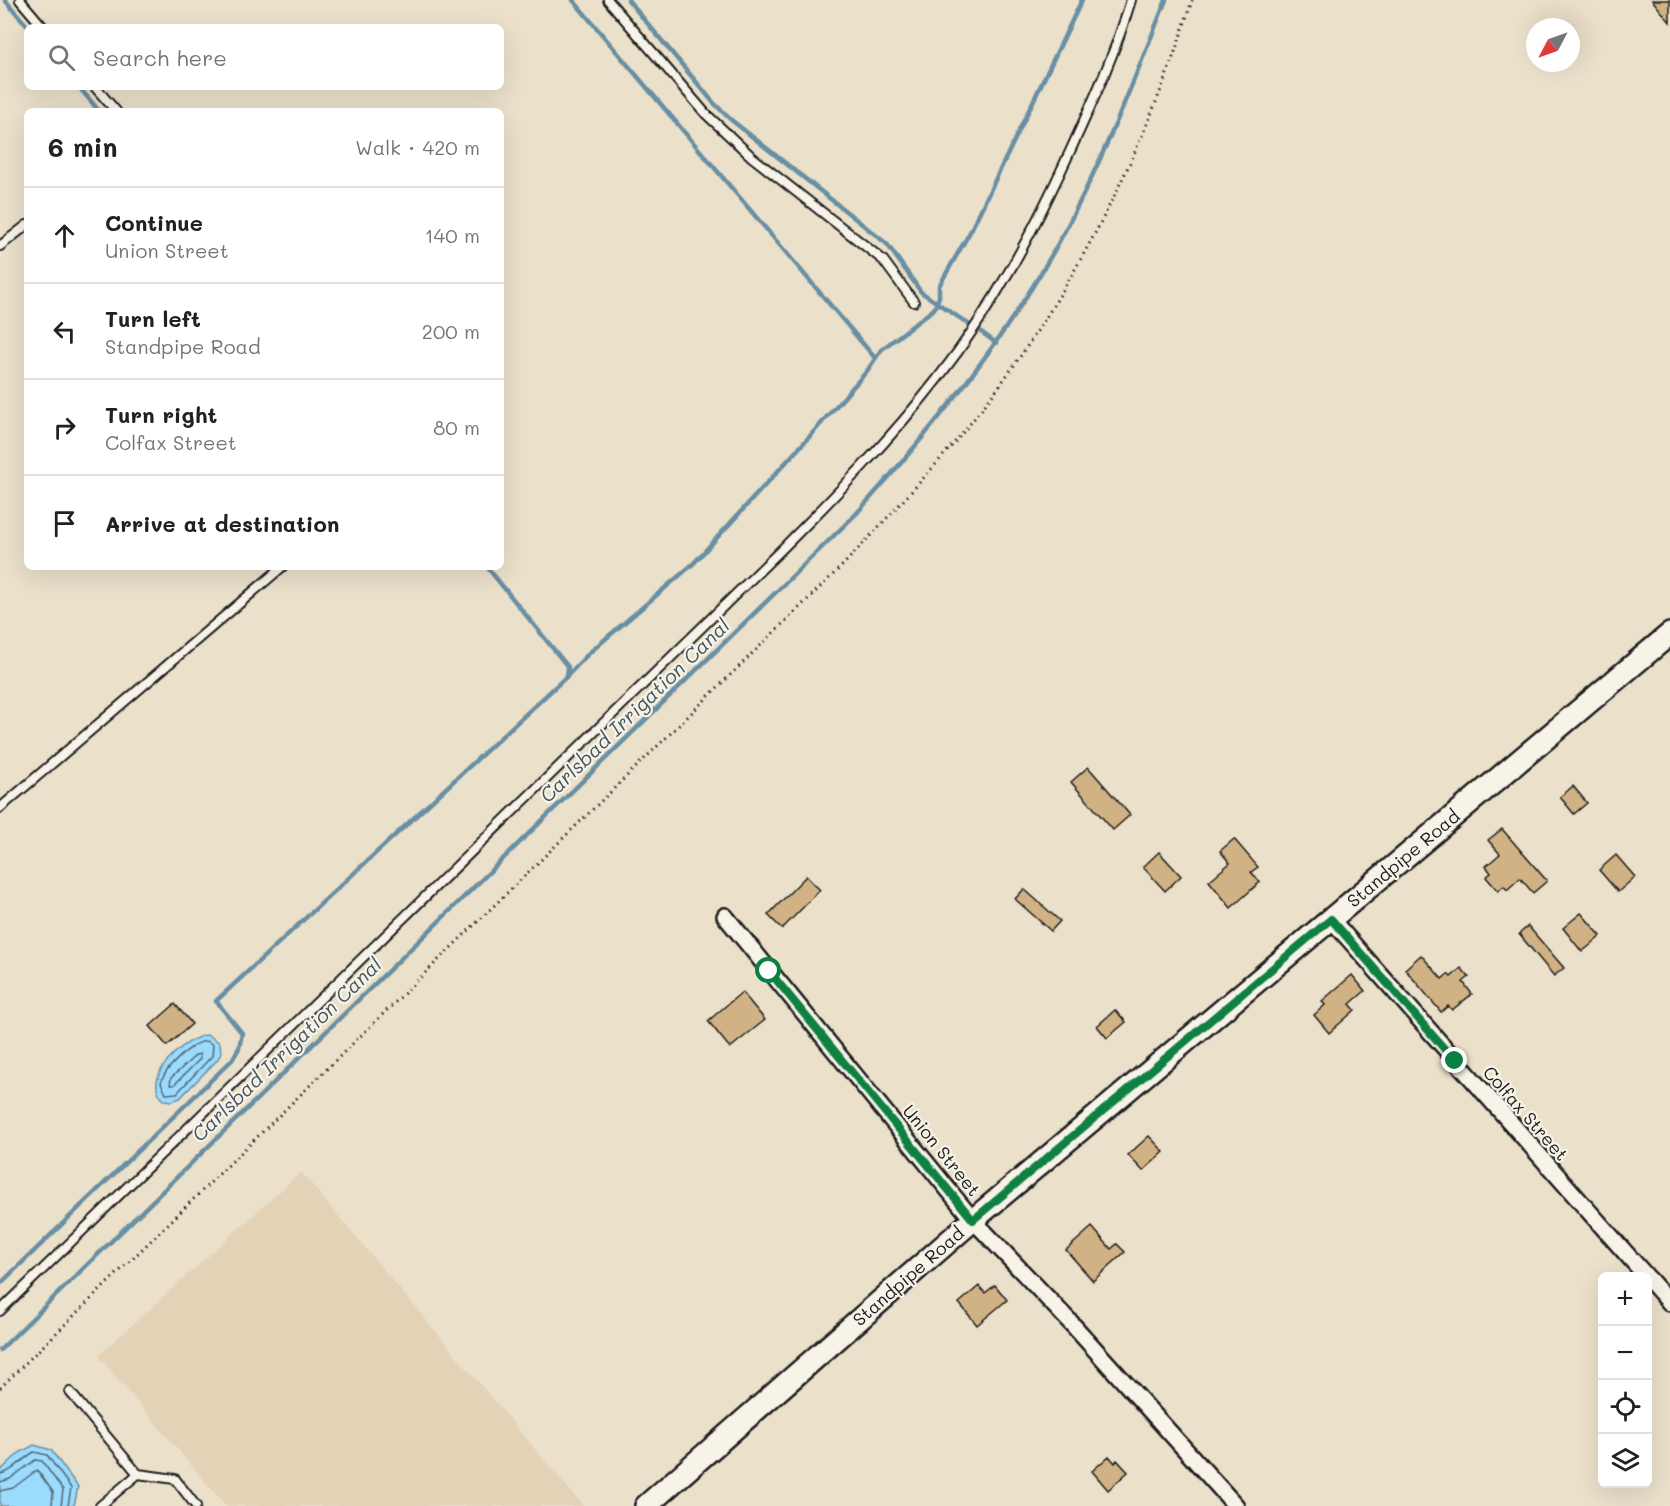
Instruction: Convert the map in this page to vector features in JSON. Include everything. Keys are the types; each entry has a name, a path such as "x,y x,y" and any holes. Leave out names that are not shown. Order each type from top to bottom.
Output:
{"street":[{"name":"Standpipe Road","path":"649,1503 973,1220 1670,634"},
{"name":"Union Street","path":"725,916 973,1220 1072,1324 1236,1506"},
{"name":"Colfax Street","path":"1331,919 1643,1272"},
{"name":"Colfax Street","path":"1652,1283 1670,1303"}],"lane":[{"path":"20,0 40,24"},
{"path":"608,0 706,114 752,157 883,260 914,302"},
{"path":"0,1311 787,544 887,441 970,335 1014,265 1052,191 1104,76 1131,0"},
{"path":"98,90 113,108"},
{"path":"0,246 24,227"},
{"path":"0,808 278,570"},
{"path":"70,1392 138,1474 174,1479 196,1506"},
{"path":"100,1506 138,1474"}],"path":[{"path":"0,1388 844,564 920,483 1005,379 1075,269 1138,147 1164,86 1192,0"}],"shaded area":[{"path":"301,1172 583,1506 226,1506 98,1356"}],"water":[{"path":"208,1035 220,1043 221,1054 217,1060 180,1098 172,1101 164,1100 158,1091 157,1080 161,1069 189,1042"},
{"path":"34,1445 51,1450 78,1487 74,1506 0,1506 0,1471 19,1453"}],"building":[{"path":"1652,0 1670,0 1670,22"},
{"path":"1088,767 1130,815 1113,830 1071,782"},
{"path":"1573,786 1587,803 1574,814 1560,797"},
{"path":"1502,829 1547,881 1533,893 1520,878 1507,890 1504,886 1498,891 1486,877 1491,873 1486,866 1500,854 1488,840"},
{"path":"1234,839 1258,867 1251,872 1260,882 1231,908 1209,881 1230,863 1220,851"},
{"path":"1159,852 1181,876 1165,891 1143,867"},
{"path":"1616,855 1635,877 1618,892 1599,870"},
{"path":"806,876 820,890 782,929 768,915"},
{"path":"1024,889 1060,921 1051,931 1015,899"},
{"path":"1581,913 1601,936 1582,952 1563,928"},
{"path":"1528,926 1564,968 1554,976 1519,934"},
{"path":"1421,955 1442,979 1448,974 1451,977 1461,968 1469,977 1463,982 1472,994 1452,1010 1448,1006 1441,1012 1405,969"},
{"path":"1352,975 1365,991 1350,1004 1355,1010 1329,1033 1314,1015 1325,1005 1322,1001"},
{"path":"742,992 765,1020 730,1048 708,1021"},
{"path":"175,1004 192,1024 167,1046 150,1026"},
{"path":"1115,1010 1126,1022 1107,1038 1097,1026"},
{"path":"1149,1136 1164,1152 1143,1171 1128,1155"},
{"path":"1092,1227 1111,1249 1117,1244 1125,1252 1093,1281 1066,1250"},
{"path":"995,1285 1007,1300 977,1325 959,1303 979,1286 985,1293"},
{"path":"1109,1456 1115,1463 1117,1460 1128,1472 1108,1490 1092,1471"}],"waterway":[{"path":"5,0 25,24"},
{"path":"573,0 875,358"},
{"path":"628,0 713,102 730,119 887,244 921,292 970,325"},
{"path":"567,676 589,653 693,564 810,436 867,371 881,350 934,309 939,297 939,286 970,232 1082,0"},
{"name":"Carlsbad Irrigation Canal","path":"0,1350 856,514 884,483 963,387 1034,285 1071,219 1100,158 1166,0"},
{"path":"82,90 96,108"},
{"path":"980,331 996,343"},
{"path":"0,1284 232,1060 239,1048 242,1033 216,1001 567,676 568,667 489,570"}],"route":[{"path":"769,971 973,1220 1331,919 1455,1061"}]}
